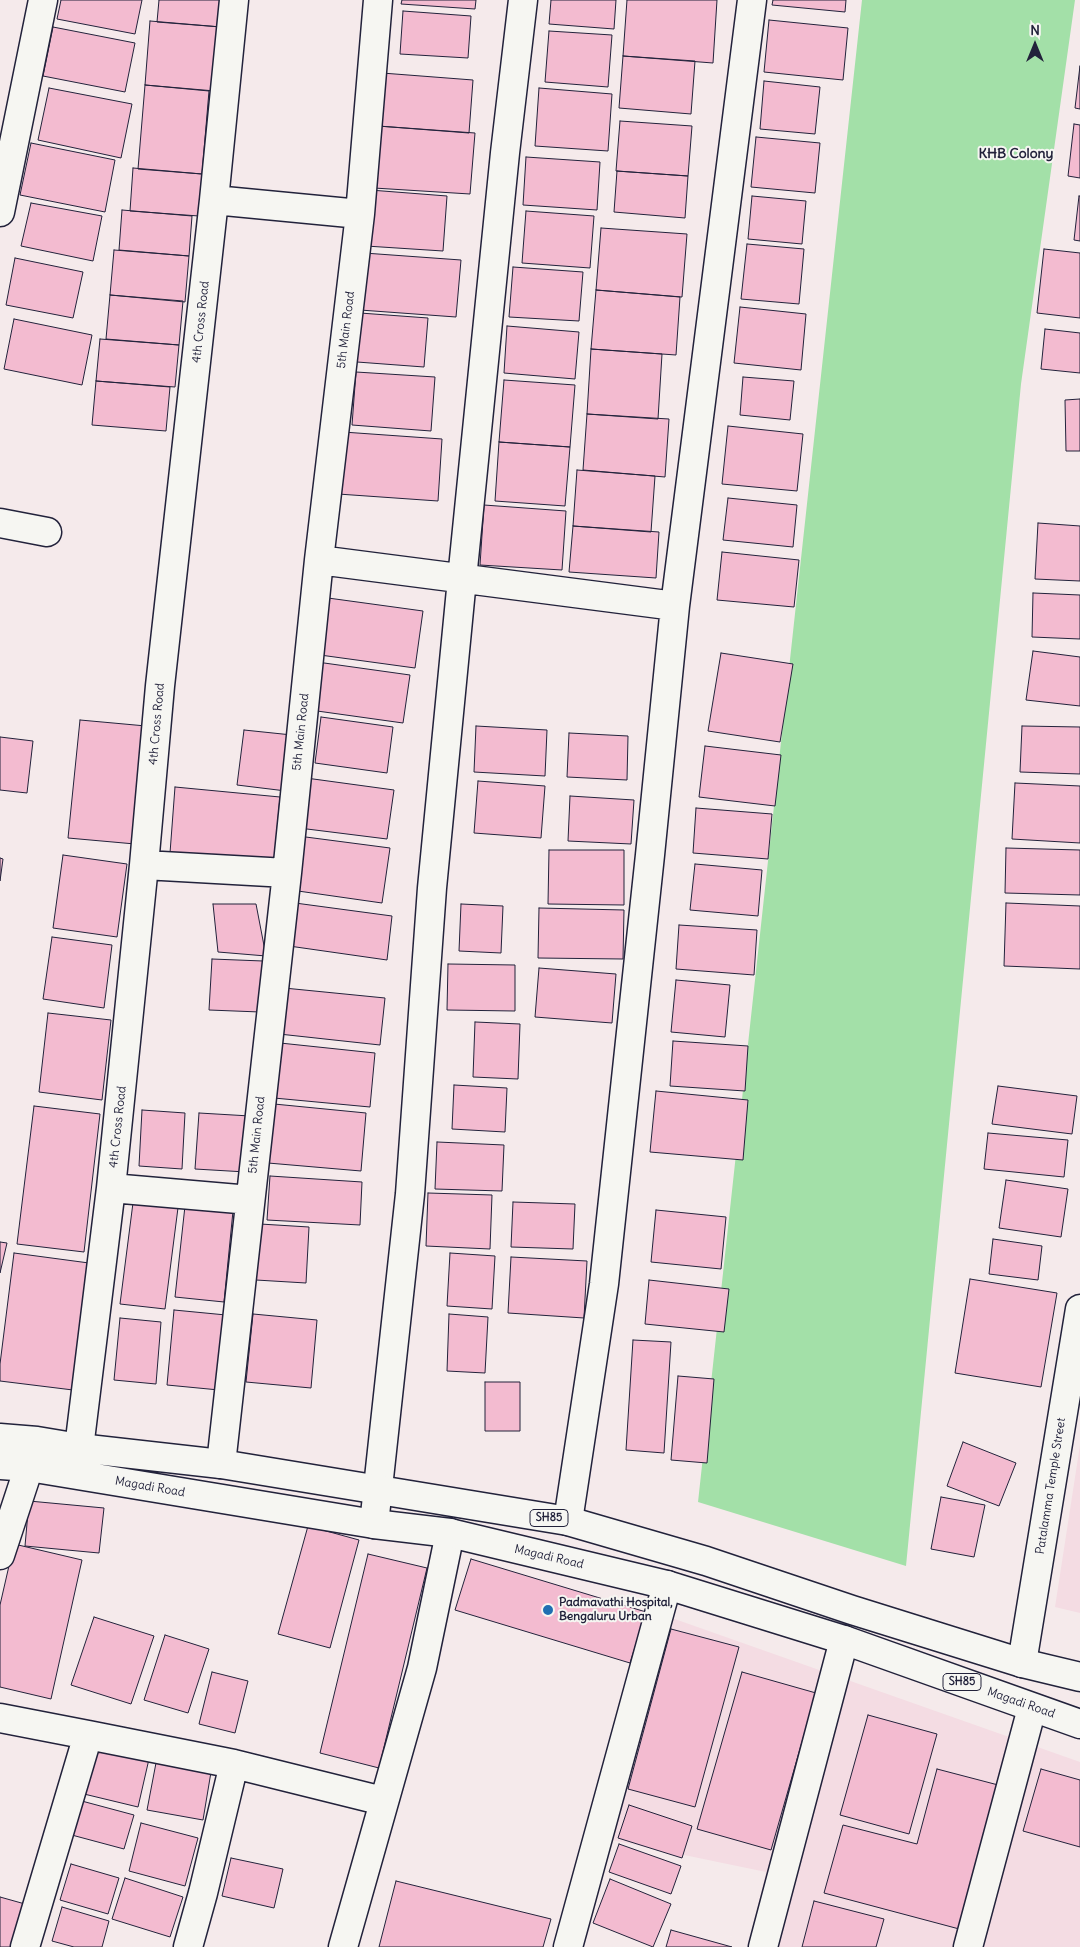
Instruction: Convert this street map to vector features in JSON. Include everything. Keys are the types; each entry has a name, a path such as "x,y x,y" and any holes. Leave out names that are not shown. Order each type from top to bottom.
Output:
{"street":[{"path":"0,212 43,0"},
{"name":"4th Cross Road","path":"79,1448 111,1188 160,686 214,200 234,0"},
{"name":"5th Main Road","path":"221,1464 287,872 319,560 360,214 378,0"},
{"path":"374,1524 410,1194 432,888 462,579 505,153 524,0"},
{"path":"568,1521 604,1284 675,606 752,0"},
{"path":"214,200 360,214"},
{"path":"0,524 47,532"},
{"path":"319,560 675,606"},
{"path":"144,865 287,872"},
{"path":"111,1188 250,1200"},
{"name":"Patalamma Temple Street","path":"1022,1663 1080,1309"},
{"name":"SH85","path":"0,1438 221,1464 568,1521 706,1561 852,1610 1022,1663 1080,1677"},
{"name":"Magadi Road","path":"0,1465 29,1466 374,1524 450,1534 667,1585 844,1640 1080,1724"},
{"path":"0,1555 29,1466"},
{"path":"343,1947 422,1668 450,1534"},
{"path":"568,1947 667,1585"},
{"path":"764,1947 844,1640"},
{"path":"968,1947 1032,1708"},
{"path":"0,1718 234,1764 383,1801"},
{"path":"26,1947 88,1735"},
{"path":"188,1947 234,1764"}],"shaded area":[{"path":"1080,1445 1080,1613 1055,1607"},
{"path":"669,1617 1080,1762 1080,1947 748,1947 766,1872 607,1839"}],"green space":[{"path":"862,0 1075,0 1021,384 906,1566 698,1502"}],"building":[{"path":"61,0 142,0 135,34 57,19"},
{"path":"159,0 223,0 221,27 157,22"},
{"path":"402,0 476,0 475,9 401,4"},
{"path":"551,0 616,0 614,29 549,24"},
{"path":"627,0 717,0 713,63 623,56"},
{"path":"773,0 846,0 845,12 772,5"},
{"path":"403,11 471,16 468,58 400,54"},
{"path":"769,20 848,28 843,80 764,72"},
{"path":"150,21 221,27 215,91 145,85"},
{"path":"53,27 135,43 125,92 43,76"},
{"path":"549,31 612,35 608,87 545,82"},
{"path":"623,56 695,61 691,114 619,108"},
{"path":"1080,66 1080,109 1075,108"},
{"path":"382,73 473,80 469,133 378,126"},
{"path":"764,81 820,87 815,134 760,129"},
{"path":"145,85 209,91 202,174 138,169"},
{"path":"49,88 132,104 121,158 38,140"},
{"path":"539,88 612,94 608,151 535,146"},
{"path":"620,121 692,126 688,176 616,171"},
{"path":"1074,124 1080,125 1080,178 1068,176"},
{"path":"378,126 475,133 470,194 374,188"},
{"path":"756,137 820,143 815,193 751,187"},
{"path":"31,143 115,160 105,212 20,195"},
{"path":"526,157 600,162 597,210 523,205"},
{"path":"133,168 202,174 199,216 130,211"},
{"path":"617,171 688,176 685,218 614,212"},
{"path":"370,190 447,196 443,251 366,246"},
{"path":"752,196 806,201 802,244 748,239"},
{"path":"1080,196 1080,241 1074,240"},
{"path":"31,203 102,216 93,261 21,246"},
{"path":"122,210 192,216 189,256 119,250"},
{"path":"526,211 594,216 590,268 522,263"},
{"path":"601,228 687,234 682,297 596,290"},
{"path":"747,244 804,249 799,304 741,299"},
{"path":"1044,249 1080,253 1080,318 1037,313"},
{"path":"114,250 189,256 185,302 110,295"},
{"path":"364,253 461,260 456,317 360,310"},
{"path":"15,258 83,272 73,318 6,305"},
{"path":"513,267 583,272 579,321 509,317"},
{"path":"596,290 680,297 676,355 591,349"},
{"path":"110,295 183,301 179,345 106,339"},
{"path":"740,307 806,314 801,370 734,363"},
{"path":"360,313 428,318 424,367 357,362"},
{"path":"14,319 92,335 82,385 4,369"},
{"path":"507,326 579,332 575,379 504,373"},
{"path":"1045,329 1080,333 1080,373 1041,369"},
{"path":"100,339 179,345 175,387 96,381"},
{"path":"591,349 662,354 658,419 587,414"},
{"path":"356,372 435,377 431,431 352,425"},
{"path":"743,377 794,381 790,420 740,415"},
{"path":"504,380 575,385 570,447 499,442"},
{"path":"96,381 170,387 166,431 92,425"},
{"path":"1080,399 1080,451 1066,451 1065,400"},
{"path":"587,414 669,419 665,477 583,470"},
{"path":"728,426 803,434 797,491 722,484"},
{"path":"343,432 442,439 438,501 338,494"},
{"path":"499,442 570,447 565,506 495,501"},
{"path":"577,470 655,476 651,532 573,526"},
{"path":"728,498 797,505 793,547 723,540"},
{"path":"484,505 566,511 562,570 480,565"},
{"path":"1038,523 1080,526 1080,581 1035,579"},
{"path":"573,526 659,532 656,578 569,572"},
{"path":"722,552 799,560 794,607 717,600"},
{"path":"1033,593 1080,595 1080,639 1032,637"},
{"path":"328,598 423,611 415,668 320,655"},
{"path":"1033,651 1080,657 1080,706 1026,700"},
{"path":"721,653 793,664 780,742 708,731"},
{"path":"317,662 410,675 403,723 310,710"},
{"path":"321,717 393,727 387,773 315,763"},
{"path":"80,720 146,726 135,844 68,838"},
{"path":"476,726 547,730 545,776 474,772"},
{"path":"1022,726 1080,727 1080,774 1020,772"},
{"path":"244,730 292,735 286,791 237,785"},
{"path":"569,733 628,736 627,780 567,777"},
{"path":"0,737 33,741 27,793 0,790"},
{"path":"705,746 781,755 775,806 699,797"},
{"path":"306,778 394,790 387,839 299,828"},
{"path":"478,781 545,786 541,838 474,833"},
{"path":"1015,783 1080,786 1080,843 1012,839"},
{"path":"175,787 280,797 274,862 170,853"},
{"path":"570,796 634,800 631,844 568,841"},
{"path":"696,808 772,814 768,859 693,853"},
{"path":"298,836 390,848 382,903 291,890"},
{"path":"1006,848 1080,850 1080,895 1005,893"},
{"path":"549,850 624,850 624,905 548,904"},
{"path":"63,855 127,864 117,937 53,928"},
{"path":"0,858 3,859 0,881"},
{"path":"695,864 762,870 758,916 690,910"},
{"path":"295,903 392,916 387,960 289,946"},
{"path":"1006,903 1080,906 1080,969 1004,966"},
{"path":"213,904 256,904 266,956 218,952"},
{"path":"461,904 503,906 501,953 459,951"},
{"path":"539,908 624,910 623,959 538,958"},
{"path":"679,925 757,930 754,975 676,969"},
{"path":"52,937 112,945 104,1008 43,999"},
{"path":"212,959 263,961 260,1012 209,1010"},
{"path":"448,964 515,965 515,1011 447,1010"},
{"path":"539,968 616,974 612,1023 535,1017"},
{"path":"676,980 730,985 725,1037 671,1032"},
{"path":"284,988 385,998 380,1045 279,1034"},
{"path":"48,1013 111,1020 102,1100 39,1092"},
{"path":"475,1022 520,1024 518,1079 473,1077"},
{"path":"673,1041 748,1046 745,1091 670,1086"},
{"path":"280,1043 375,1053 370,1107 274,1098"},
{"path":"454,1085 507,1088 505,1132 452,1129"},
{"path":"998,1086 1077,1096 1072,1134 992,1124"},
{"path":"656,1091 748,1100 743,1160 650,1152"},
{"path":"274,1104 366,1113 361,1171 268,1163"},
{"path":"34,1106 100,1114 84,1252 17,1244"},
{"path":"142,1110 185,1113 182,1169 139,1166"},
{"path":"199,1113 250,1116 246,1172 195,1169"},
{"path":"988,1133 1068,1140 1064,1177 984,1169"},
{"path":"437,1142 504,1145 502,1191 435,1189"},
{"path":"270,1176 362,1182 360,1225 267,1220"},
{"path":"1006,1180 1068,1189 1061,1237 999,1228"},
{"path":"428,1193 492,1195 490,1249 426,1246"},
{"path":"134,1195 179,1200 165,1309 120,1304"},
{"path":"513,1202 575,1204 573,1249 511,1247"},
{"path":"185,1206 233,1211 224,1302 175,1297"},
{"path":"656,1210 726,1217 721,1269 651,1262"},
{"path":"260,1224 309,1227 306,1283 256,1280"},
{"path":"993,1239 1042,1246 1038,1280 989,1274"},
{"path":"0,1242 7,1243 0,1273"},
{"path":"14,1253 89,1263 73,1390 0,1381 0,1364"},
{"path":"450,1253 495,1256 492,1309 447,1306"},
{"path":"511,1257 587,1261 584,1318 508,1313"},
{"path":"970,1279 1057,1293 1041,1387 955,1373"},
{"path":"649,1280 729,1289 724,1332 645,1324"},
{"path":"174,1310 226,1315 219,1390 167,1385"},
{"path":"253,1314 317,1320 311,1388 246,1382"},
{"path":"449,1314 488,1317 485,1373 447,1371"},
{"path":"120,1318 161,1322 156,1384 114,1380"},
{"path":"633,1340 671,1342 664,1453 626,1450"},
{"path":"678,1376 714,1379 707,1463 671,1460"},
{"path":"485,1382 520,1382 520,1431 485,1431"},
{"path":"963,1442 1016,1463 999,1506 947,1486"},
{"path":"941,1497 985,1505 974,1557 931,1549"},
{"path":"29,1501 104,1508 99,1553 25,1546"},
{"path":"308,1526 359,1540 330,1648 278,1634"},
{"path":"14,1544 82,1560 51,1699 0,1687 0,1605"},
{"path":"368,1554 427,1568 379,1768 320,1753"},
{"path":"471,1559 646,1612 630,1663 455,1610"},
{"path":"94,1617 154,1636 131,1704 71,1685"},
{"path":"671,1629 739,1647 695,1807 628,1789"},
{"path":"165,1635 209,1649 188,1713 144,1700"},
{"path":"212,1672 248,1681 235,1733 199,1724"},
{"path":"742,1672 816,1693 771,1850 697,1829"},
{"path":"868,1715 937,1734 909,1834 840,1815"},
{"path":"95,1746 149,1759 138,1807 84,1794"},
{"path":"156,1763 211,1772 203,1820 147,1810"},
{"path":"937,1769 1002,1786 963,1930 824,1893 843,1825 917,1844"},
{"path":"1041,1769 1080,1780 1080,1847 1023,1831"},
{"path":"78,1800 134,1815 124,1849 68,1834"},
{"path":"629,1805 692,1826 682,1858 618,1838"},
{"path":"141,1823 198,1838 185,1886 129,1871"},
{"path":"619,1844 681,1866 671,1894 609,1872"},
{"path":"231,1858 283,1869 274,1908 222,1896"},
{"path":"71,1864 119,1878 108,1914 60,1900"},
{"path":"125,1878 183,1897 170,1937 112,1919"},
{"path":"610,1879 671,1904 653,1947 593,1923"},
{"path":"396,1881 551,1919 543,1947 379,1947"},
{"path":"0,1897 25,1904 13,1947 0,1947"},
{"path":"814,1901 884,1919 876,1947 802,1947"},
{"path":"62,1907 109,1921 102,1947 74,1947 52,1941"},
{"path":"671,1930 732,1947 666,1947"}],"place":[{"name":"Padmavathi Hospital, Bengaluru Urban","path":"548,1610"}],"district":[{"name":"KHB Colony","path":"1016,154"}]}
